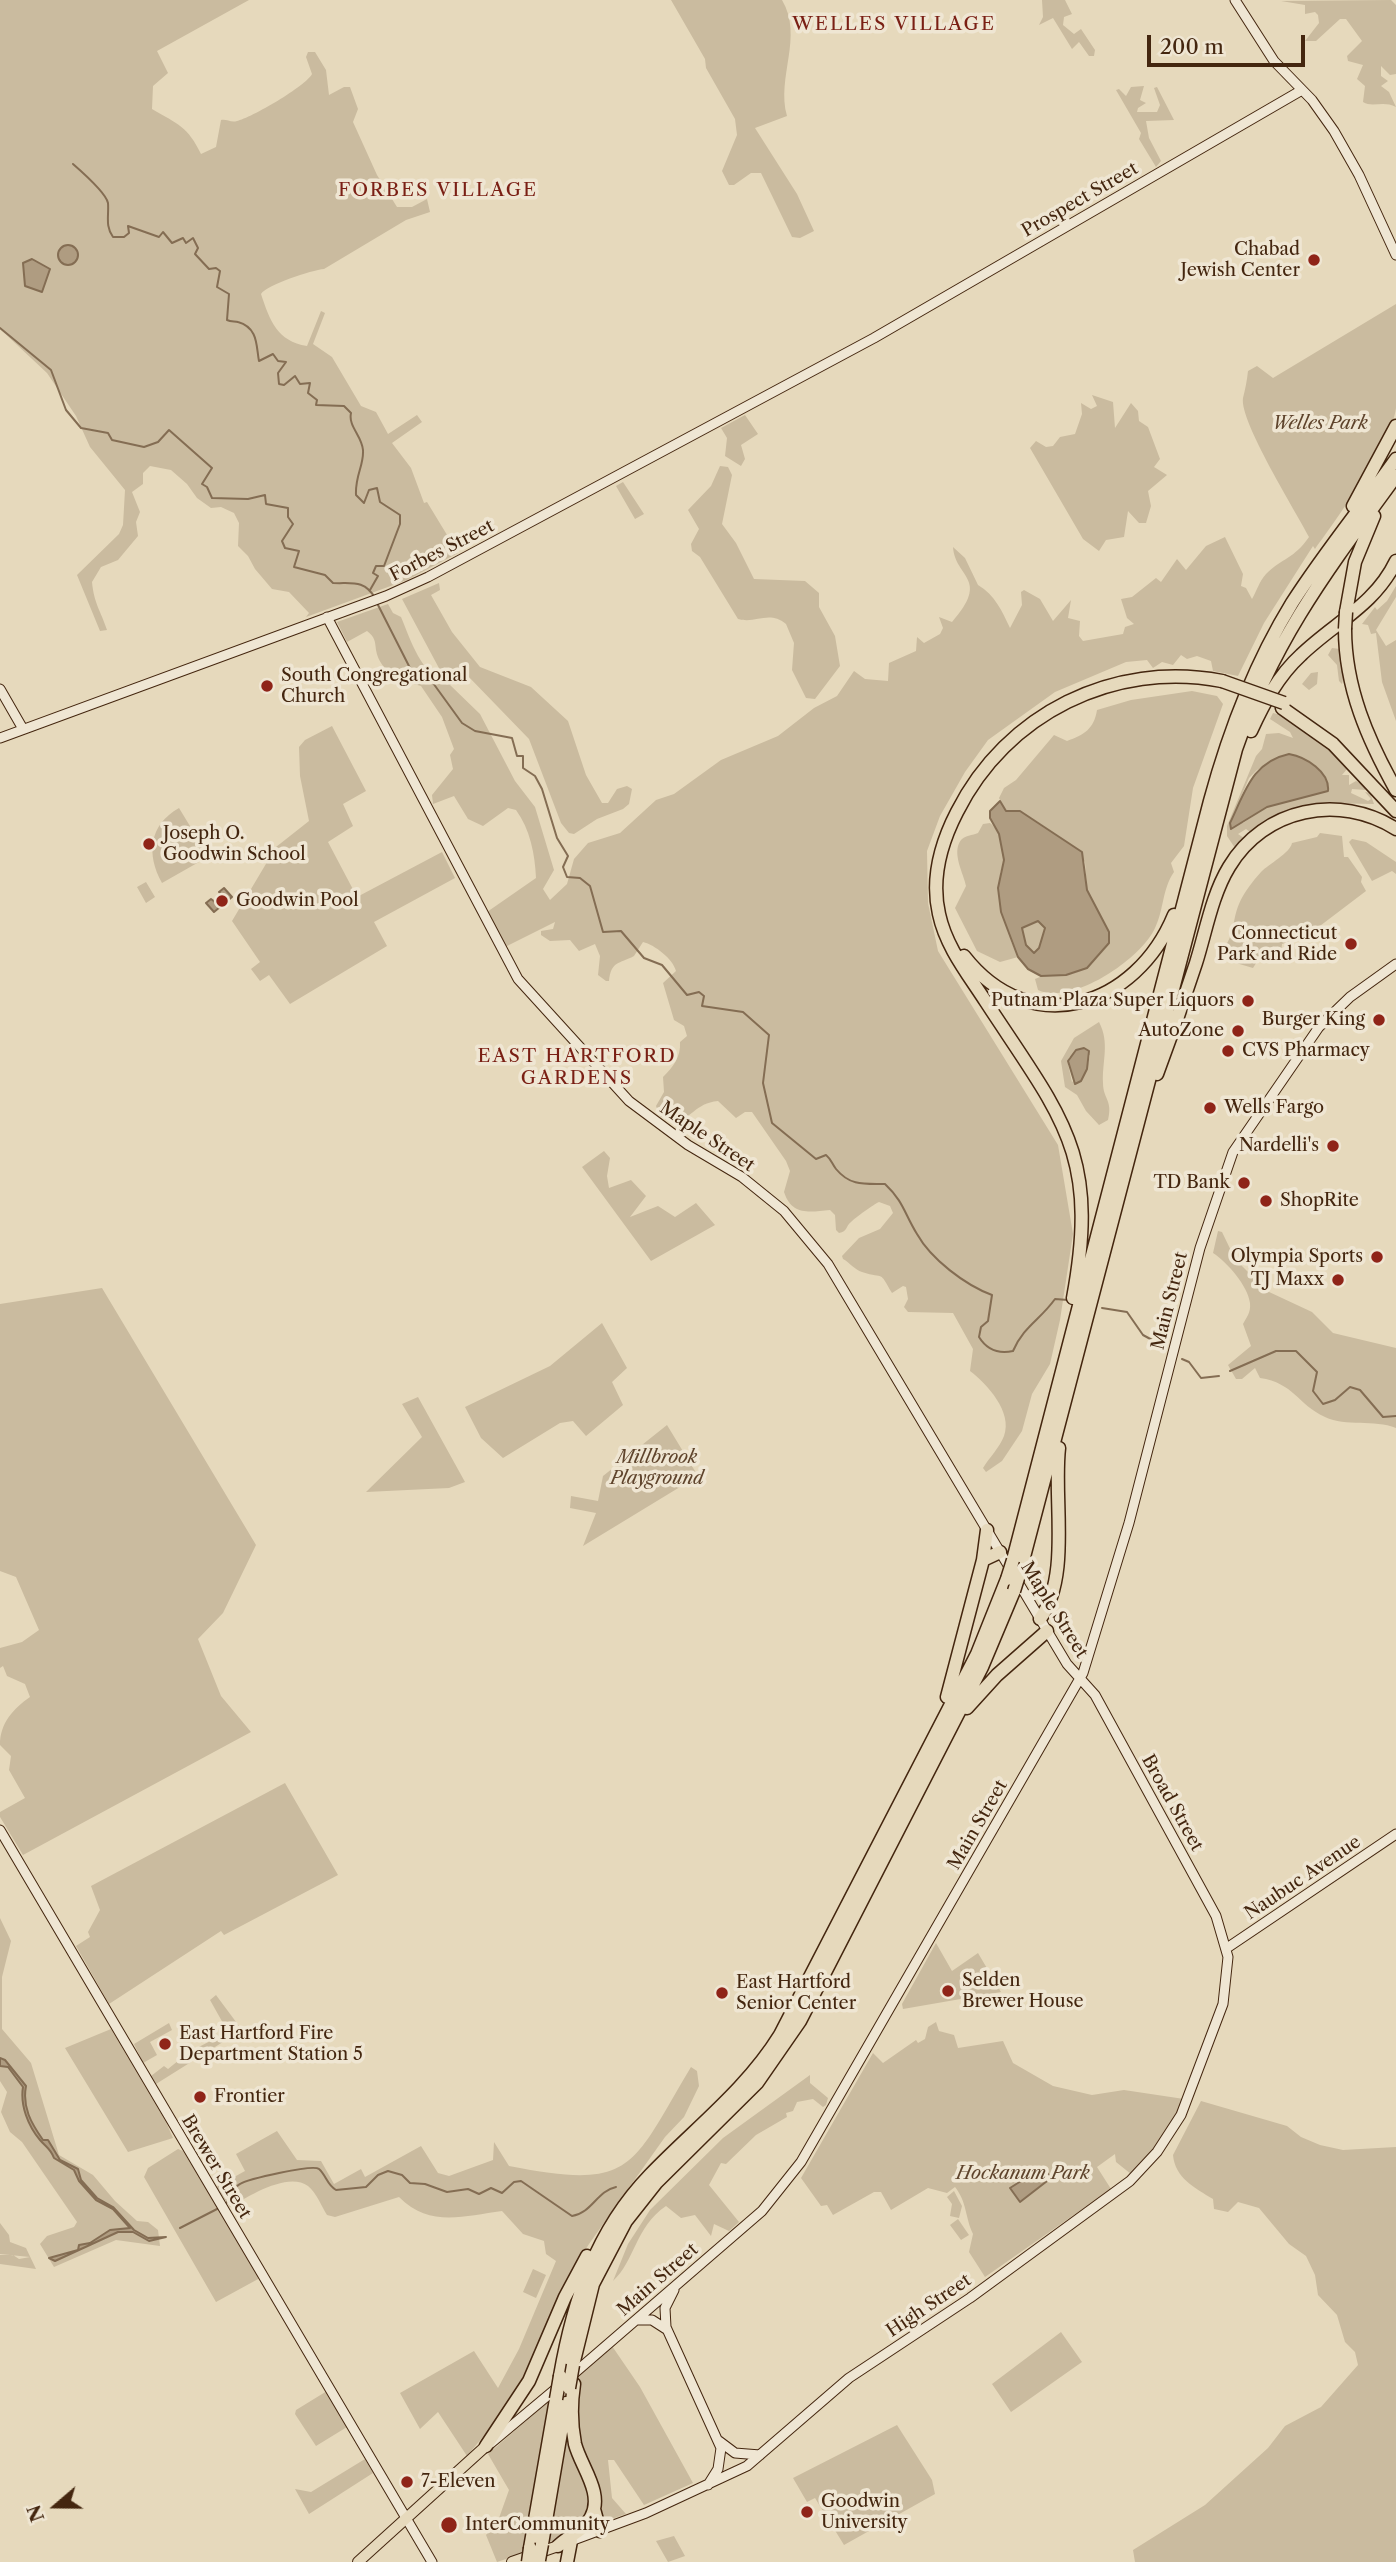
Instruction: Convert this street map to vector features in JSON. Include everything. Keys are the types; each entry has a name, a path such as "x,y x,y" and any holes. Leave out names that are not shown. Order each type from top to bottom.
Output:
{"highway":[{"path":"1342,534 1350,512 1396,426"},
{"path":"536,2546 574,2361 595,2279 627,2218 659,2180 747,2094 789,2031 950,1730 998,1634 1011,1585 1013,1560 1190,880 1220,767 1244,696 1288,611 1396,459"},
{"path":"1396,476 1358,554 1346,612 1349,673 1358,708 1396,790"},
{"path":"789,2031 929,1746 1020,1572 1220,802 1248,716 1286,634 1314,589 1396,476"},
{"path":"1220,802 1255,721 1276,684 1306,650 1371,598 1396,561"},
{"path":"1065,1361 1065,1342 1084,1229 1083,1191 1077,1160 1052,1103 947,938 937,900 941,853 956,813 982,771 1015,737 1048,712 1090,692 1134,680 1176,676 1221,684 1283,705 1316,721 1340,742 1396,802"},
{"path":"1190,880 1165,936 1139,971 1103,995 1060,1004 1015,995 979,972 962,953 951,931 942,892 950,846 973,796 1003,756 1034,729 1073,705 1126,688 1172,683 1221,684"},
{"path":"1283,705 1333,744 1396,811"},
{"path":"1136,1126 1145,1111 1220,883 1243,847 1275,822 1314,810 1357,812 1396,830"},
{"path":"1040,1619 1046,1608 1058,1558 1057,1473 1067,1392"},
{"path":"929,1746 956,1669 983,1560 987,1530"},
{"path":"983,1560 1000,1552"},
{"path":"950,1730 997,1675 1047,1631"},
{"path":"486,2446 529,2381 579,2269 642,2183 781,2043"},
{"path":"535,2561 560,2376 574,2310 602,2241"},
{"path":"571,2386 574,2438 593,2490 594,2510 600,2531"},
{"path":"567,2562 565,2543 585,2525 594,2510"}],"main road":[{"path":"1236,0 1275,61 1321,113 1349,155 1396,255"},
{"name":"Prospect Street","path":"874,338 1302,90"},
{"name":"Forbes Street","path":"0,738 390,595 874,338"},
{"name":"Maple Street","path":"327,617 515,975 629,1101 692,1147 742,1177 799,1226 847,1295 1069,1667 1081,1678"},
{"path":"0,689 23,729"},
{"name":"Main Street","path":"358,2562 486,2446 682,2281 776,2197 797,2169 1081,1678 1097,1634 1129,1523 1200,1248 1233,1152 1319,1027 1350,997 1396,964"},
{"name":"Broad Street","path":"1081,1678 1095,1695 1213,1909 1227,1948"},
{"name":"Brewer Street","path":"0,1830 432,2562"},
{"name":"Naubuc Avenue","path":"1227,1948 1396,1834"},
{"name":"High Street","path":"512,2562 600,2531 743,2469 843,2382 1101,2205 1142,2170 1170,2134 1191,2091 1225,1994 1227,1948"},
{"path":"682,2281 666,2305 667,2331 718,2440 719,2466 704,2488"},
{"path":"633,2322 652,2320 667,2331"},
{"path":"718,2440 739,2454 761,2454"}],"green space":[{"path":"0,0 249,0 157,51 168,73 153,86 152,109 181,127 192,138 201,154 216,147 221,120 244,119 278,101 308,79 312,74 306,57 308,52 315,52 326,70 329,95 344,87 350,87 358,109 353,122 377,175 397,207 412,207 427,199 430,212 406,220 324,269 280,282 261,294 276,328 288,340 307,346 321,311 325,313 313,344 332,357 361,406 376,412 388,434 417,415 422,422 392,443 411,468 424,503 427,502 458,553 407,580 306,617 309,613 289,592 272,589 238,546 239,523 234,513 221,507 211,508 197,498 187,484 171,470 150,466 143,473 143,484 132,492 140,512 136,522 138,536 118,560 101,567 92,582 96,602 107,630 100,631 77,575 119,534 123,525 125,490 90,447 76,416 47,373 0,329"},
{"path":"671,0 782,0 791,28 785,87 787,116 755,128 797,194 814,231 800,238 792,237 761,173 751,173 734,185 729,185 722,171 737,135 735,119"},
{"path":"1042,0 1065,0 1072,14 1064,17 1063,25 1074,34 1081,29 1095,50 1094,56 1089,56 1079,42 1072,49 1053,18 1039,25 1043,17"},
{"path":"1391,0 1396,5 1396,74 1390,75 1381,66 1381,76 1388,81 1381,86 1389,92 1396,107 1363,102 1365,86 1357,79 1363,65 1348,61 1347,56 1362,41 1346,19 1340,19 1316,41 1305,41 1319,23 1318,15 1315,12 1305,14 1305,5 1281,1"},
{"path":"1144,86 1140,100 1146,103 1138,108 1137,112 1157,112 1160,105 1154,88 1157,87 1174,120 1146,121 1149,138 1161,161 1156,167 1139,139 1141,133 1116,90 1119,89 1126,96 1131,87"},
{"name":"Welles Park","path":"1396,304 1396,408 1385,440 1362,480 1315,549 1313,546 1264,623 1238,676 1213,671 1211,661 1197,656 1187,659 1181,655 1173,665 1162,662 1153,668 1147,660 1126,662 1055,692 988,740 965,772 940,816 927,851 928,903 938,951 1058,1145 1073,1234 1060,1320 1050,1364 1032,1394 1022,1431 1002,1461 986,1472 983,1468 1004,1436 1005,1418 997,1399 970,1371 973,1349 953,1313 908,1312 904,1307 908,1299 906,1287 903,1286 892,1293 881,1277 859,1271 843,1259 842,1256 859,1238 880,1229 893,1213 890,1206 877,1203 839,1233 836,1230 835,1215 830,1210 802,1211 787,1200 784,1192 790,1171 752,1112 745,1112 736,1118 718,1101 710,1102 684,1119 672,1123 660,1116 656,1106 664,1092 663,1077 676,1061 680,1042 687,1036 684,1026 674,1020 663,983 676,971 671,962 658,949 643,942 634,956 614,966 609,981 606,981 598,975 600,956 595,944 579,951 570,940 550,941 541,935 541,931 553,929 555,922 505,947 487,912 536,878 531,842 521,817 516,810 508,808 483,826 468,819 454,796 433,804 432,795 453,769 450,755 454,749 442,717 421,686 393,675 382,665 370,633 367,631 347,642 337,622 388,604 393,613 401,617 424,665 448,685 402,599 439,583 440,590 431,595 452,632 480,667 531,687 568,721 586,775 602,803 608,803 617,789 627,786 632,789 629,804 623,809 597,819 574,834 569,833 561,823 529,739 466,674 450,685 480,714 515,781 535,807 554,870 543,889 550,900 567,884 574,859 588,843 620,833 656,800 674,794 721,760 778,736 814,708 837,696 854,671 865,679 888,681 889,663 916,651 917,637 924,643 940,634 943,628 939,617 952,622 969,596 968,580 959,566 953,547 965,558 978,585 997,604 1010,628 1022,605 1021,592 1024,590 1040,599 1053,621 1071,600 1068,618 1080,621 1079,636 1083,641 1123,634 1125,627 1134,624 1127,618 1121,599 1132,597 1156,578 1161,582 1177,559 1186,570 1206,546 1225,537 1243,574 1241,586 1246,588 1252,599 1266,574 1298,550 1309,537 1259,446 1244,410 1243,398 1248,371 1257,366 1273,378"},
{"path":"1092,395 1113,402 1115,428 1131,403 1138,411 1139,421 1148,427 1160,459 1154,467 1167,475 1148,491 1151,506 1146,523 1139,523 1128,511 1124,537 1106,540 1099,551 1083,539 1030,448 1036,441 1046,447 1053,446 1060,437 1075,434 1082,414 1081,403 1091,409 1097,406"},
{"path":"745,415 758,434 741,445 745,459 741,466 725,456 727,438 721,428"},
{"path":"720,466 728,467 732,475 722,524 736,543 754,579 805,581 819,593 819,607 835,636 840,666 815,699 806,698 792,670 794,643 786,624 774,618 738,619 700,557 692,551 691,544 699,529 688,510 711,486"},
{"path":"623,482 644,514 635,519 616,486"},
{"path":"1396,586 1396,597 1376,630 1386,646 1396,640 1396,721 1382,682 1376,633 1371,634 1368,625 1362,624 1375,607 1377,610 1387,601"},
{"path":"1332,648 1340,649 1344,675 1342,684 1339,681 1337,665 1328,655"},
{"path":"1318,672 1317,684 1309,690 1302,684 1311,673"},
{"path":"1192,691 1217,696 1223,704 1193,788 1184,846 1171,863 1174,872 1167,885 1155,928 1136,953 1104,977 1069,991 1052,993 1038,990 1035,979 1078,972 1095,960 1109,943 1087,890 1085,862 1037,822 1016,812 1006,811 999,798 1004,788 1016,780 1054,735 1067,741 1087,730 1097,710 1131,700"},
{"path":"1273,713 1282,716 1314,736 1347,769 1342,775 1349,775 1349,785 1356,781 1365,786 1365,790 1352,789 1351,793 1368,801 1371,799 1365,792 1370,793 1374,804 1319,803 1305,806 1269,819 1250,832 1246,829 1238,834 1244,838 1235,848 1227,836 1227,826 1256,756 1262,749 1266,734 1279,733 1293,738 1290,732 1270,719","holes":["1284,755 1307,761 1320,770 1325,776 1328,791 1267,807 1243,823 1230,823 1249,778 1257,770"]},
{"path":"332,726 366,791 343,804 353,826 328,842 357,897 442,852 455,878 374,922 387,946 290,1004 269,975 260,981 251,969 260,962 232,921 276,847 309,821 300,776 299,747 305,740"},
{"path":"179,808 207,854 206,858 162,883 154,861 153,841 161,823"},
{"path":"990,823 998,833 1002,847 1000,873 1011,941 1018,957 1000,962 977,951 955,908 966,886 958,857 958,845 962,839 978,833 983,824"},
{"path":"1320,833 1342,836 1344,857 1348,857 1362,877 1361,882 1366,891 1308,935 1282,944 1281,953 1271,959 1258,960 1253,968 1226,960 1223,949 1230,938 1243,895 1261,872 1287,851 1292,843 1317,837"},
{"path":"1352,839 1366,842 1396,862 1396,874 1392,871 1372,881 1349,842"},
{"path":"146,882 155,897 146,903 137,887"},
{"path":"1038,921 1045,928 1039,948 1034,953 1026,945 1022,928"},
{"path":"1099,1022 1105,1045 1103,1088 1109,1108 1108,1120 1099,1125 1086,1111 1077,1095 1065,1087 1061,1061 1074,1038","holes":["1090,1055 1087,1069 1072,1082 1069,1057"]},
{"path":"604,1151 610,1158 607,1176 609,1188 631,1180 646,1196 630,1217 658,1206 675,1217 696,1203 715,1225 651,1261 582,1167"},
{"path":"1218,1231 1222,1232 1235,1259 1267,1291 1312,1312 1333,1333 1396,1348 1396,1428 1342,1422 1325,1417 1281,1384 1260,1378 1255,1368 1242,1379 1236,1379 1228,1365 1251,1346 1243,1324 1250,1303 1236,1275 1213,1253"},
{"path":"102,1288 256,1545 223,1613 198,1639 221,1696 251,1732 23,1855 0,1817 0,1812 25,1798 9,1770 11,1756 0,1745 2,1730 9,1717 30,1697 25,1684 7,1676 3,1666 0,1668 0,1648 22,1642 39,1630 16,1577 0,1571 0,1304"},
{"path":"602,1323 627,1368 612,1382 623,1405 586,1436 573,1421 560,1423 503,1458 481,1438 465,1407 550,1366"},
{"path":"418,1397 465,1482 449,1488 366,1492 422,1437 402,1404"},
{"name":"Millbrook Playground","path":"667,1425 698,1476 583,1546 596,1513 570,1508 571,1496 598,1501 603,1476"},
{"path":"285,1783 338,1875 224,1935 221,1931 109,2004 76,1946 90,1937 88,1932 100,1910 91,1886"},
{"path":"0,1918 11,1941 2,1977 2,2029 31,2063 59,2155 93,2175 137,2221 148,2222 158,2230 160,2246 116,2240 54,2267 40,2244 47,2236 74,2227 77,2222 22,2142 10,2132 1,2112 7,2092 0,2081"},
{"path":"936,1943 952,1971 978,1953 1001,1992 903,2009 902,2004"},
{"path":"216,1995 242,2030 156,2084 151,2076 164,2066 168,2069 189,2052 228,2032 210,2000"},
{"name":"Hockanum Park","path":"936,2022 939,2031 954,2035 958,2048 1003,2041 1013,2063 1053,2086 1092,2095 1124,2090 1184,2099 1161,2140 1131,2174 1116,2162 1115,2154 1097,2167 1111,2189 985,2277 969,2252 973,2234 962,2198 955,2187 947,2193 928,2188 891,2210 881,2192 874,2192 833,2215 827,2205 821,2206 801,2178 873,2053 883,2063 916,2040 918,2043 925,2039 928,2027"},
{"path":"169,2023 172,2030 150,2042 157,2055 143,2063 134,2044"},
{"path":"111,2029 173,2138 128,2152 65,2048"},
{"path":"691,2067 697,2071 699,2086 684,2117 665,2137 589,2244 569,2276 511,2403 467,2456 438,2412 420,2429 400,2393 474,2351 498,2388 519,2349 556,2261 546,2254 544,2241 523,2234 502,2211 447,2218 423,2213 399,2197 335,2217 327,2215 311,2189 300,2182 279,2183 230,2207 216,2187 245,2171 236,2154 277,2131 297,2160 321,2161 334,2184 361,2169 365,2177 421,2146 438,2173 449,2176 493,2160 494,2142 509,2166 582,2175 606,2172 625,2163 640,2149"},
{"path":"810,2075 810,2083 828,2098 826,2105 823,2107 813,2099 797,2102 793,2111 786,2113 787,2117 756,2135 726,2164 721,2163 709,2185 739,2222 729,2231 714,2224 711,2236 695,2215 681,2218 666,2206 648,2224 626,2264 613,2281 628,2244 650,2210 723,2138"},
{"path":"1201,2101 1287,2126 1301,2137 1320,2145 1343,2150 1396,2147 1396,2562 1135,2562 1133,2550 1205,2505 1268,2448 1285,2426 1321,2407 1358,2365 1355,2352 1345,2342 1337,2315 1318,2295 1315,2275 1306,2256 1289,2244 1259,2208 1238,2202 1228,2212 1214,2209 1213,2199 1187,2182 1178,2170 1173,2155"},
{"path":"178,2149 183,2151 260,2278 216,2302 144,2177 148,2168"},
{"path":"954,2191 962,2206 959,2218 950,2216 952,2204 947,2197"},
{"path":"958,2219 969,2235 961,2240 950,2225"},
{"path":"0,2223 9,2235 10,2242 26,2248 36,2269 0,2264 0,2255 10,2255 0,2254"},
{"path":"533,2269 546,2275 536,2298 523,2292"},
{"path":"1061,2332 1082,2362 1011,2412 992,2384"},
{"path":"612,2346 640,2387 693,2483 644,2505 614,2460 608,2460 612,2498 626,2514 600,2523 600,2492 576,2427 578,2375"},
{"path":"327,2391 347,2427 316,2446 295,2414 296,2410"},
{"path":"550,2400 524,2553 497,2562 486,2535 499,2518 509,2490 488,2454"},
{"path":"569,2423 586,2477 587,2508 581,2521 568,2533 548,2543"},
{"path":"897,2425 932,2480 935,2494 844,2545 815,2498 807,2502 793,2478"},
{"path":"365,2459 373,2473 309,2514 295,2489 311,2492"},
{"path":"674,2536 685,2556 668,2562 656,2541"}],"shaded area":[{"path":"68,245 75,248 78,255 75,262 68,265 61,262 58,255 61,248"},
{"path":"32,259 50,269 42,292 25,286 23,263"},
{"path":"1289,754 1316,766 1328,784 1328,791 1267,807 1231,829 1230,823 1251,780 1266,764"},
{"path":"1000,801 1006,811 1020,811 1082,852 1087,890 1109,932 1109,943 1087,968 1066,975 1041,976 1028,969 1018,957 1001,912 998,888 1004,860 999,834 990,818 990,811","holes":["1038,921 1045,928 1039,948 1034,953 1026,945 1022,928"]},
{"name":"Goodwin Pool","path":"224,888 232,897 214,912 206,903 211,899 215,902 222,896 219,892"},
{"path":"1084,1048 1089,1051 1087,1069 1081,1081 1075,1084 1068,1061 1076,1050"},
{"path":"0,2058 5,2060 26,2086 26,2108 31,2121 43,2140 48,2140 60,2160 78,2169 81,2180 97,2198 113,2207 134,2230 148,2238 166,2237 149,2241 133,2232 118,2232 55,2261 49,2258 78,2250 79,2245 90,2243 110,2230 130,2228 113,2209 96,2200 79,2181 74,2170 54,2158 29,2122 24,2108 23,2087 8,2067 0,2066"},
{"path":"1043,2167 1051,2178 1020,2202 1010,2188"}],"waterway":[{"path":"73,164 93,182 106,199 108,225 113,237 124,237 129,233 128,226 159,237 163,232 172,243 183,238 186,243 193,238 198,248 195,254 209,269 216,268 220,271 217,287 229,294 227,320 238,322 250,329 255,338 259,361 273,354 278,361 286,362 278,373 279,384 284,385 295,376 300,384 310,383 308,393 317,400 316,405 344,406 351,413 351,422 363,450 356,495 364,503 369,490 377,488 380,502 400,515 400,524 384,566 376,566 373,573 378,576 370,590"},
{"path":"0,328 51,370 66,410 81,428 108,433 112,440 144,447 158,442 169,430 212,468 202,484 207,487 212,498 248,499 265,495 266,504 288,508 288,517 293,524 282,541 285,548 299,551 294,567 325,575 333,583 362,585 375,598"},
{"path":"377,603 411,670 433,683 462,723 475,731 512,738 517,756 523,756 523,768 535,776 542,789 557,838 568,856 563,867 567,877 580,878 590,886 603,932 621,931 644,958 662,965 687,995 699,992 704,996 702,1006 743,1012 769,1035 763,1083 772,1123 816,1159 826,1155 847,1179 858,1183 885,1184 900,1202 931,1253 960,1278 992,1295 988,1321 981,1327 979,1337 986,1345 998,1351 1013,1351 1022,1335 1055,1299 1068,1300"},
{"path":"1102,1308 1127,1312 1143,1335 1165,1347"},
{"path":"1230,1371 1276,1351 1296,1351 1317,1372 1313,1391 1323,1404 1335,1400 1350,1387 1360,1390 1383,1417 1396,1416"},
{"path":"1182,1359 1189,1362 1201,1378 1219,1376"},
{"path":"224,2205 238,2186 245,2182 314,2168 319,2169 336,2190 366,2187 378,2175 388,2171 402,2175 410,2183 425,2184 447,2192 468,2189 479,2194 491,2188 502,2193 514,2182 521,2181 572,2216 585,2211 609,2189 616,2187"},
{"path":"180,2228 219,2208"}],"place":[{"name":"Chabad Jewish Center","path":"1314,260"},
{"name":"South Congregational Church","path":"267,686"},
{"name":"Joseph O. Goodwin School","path":"149,844"},
{"name":"Goodwin Pool","path":"222,901"},
{"name":"Connecticut Park and Ride","path":"1351,944"},
{"name":"Putnam Plaza Super Liquors","path":"1248,1001"},
{"name":"Burger King","path":"1379,1020"},
{"name":"AutoZone","path":"1238,1031"},
{"name":"CVS Pharmacy","path":"1228,1051"},
{"name":"Wells Fargo","path":"1210,1108"},
{"name":"Nardelli's","path":"1333,1146"},
{"name":"TD Bank","path":"1244,1183"},
{"name":"ShopRite","path":"1266,1201"},
{"name":"Olympia Sports","path":"1377,1257"},
{"name":"TJ Maxx","path":"1338,1280"},
{"name":"Selden Brewer House","path":"948,1991"},
{"name":"East Hartford Senior Center","path":"722,1993"},
{"name":"East Hartford Fire Department Station 5","path":"165,2044"},
{"name":"Frontier","path":"200,2097"},
{"name":"7-Eleven","path":"407,2482"},
{"name":"Goodwin University","path":"807,2512"},
{"name":"InterCommunity","path":"449,2525"}],"district":[{"name":"WELLES VILLAGE","path":"894,25"},
{"name":"FORBES VILLAGE","path":"438,191"},
{"name":"EAST HARTFORD GARDENS","path":"577,1068"}]}
